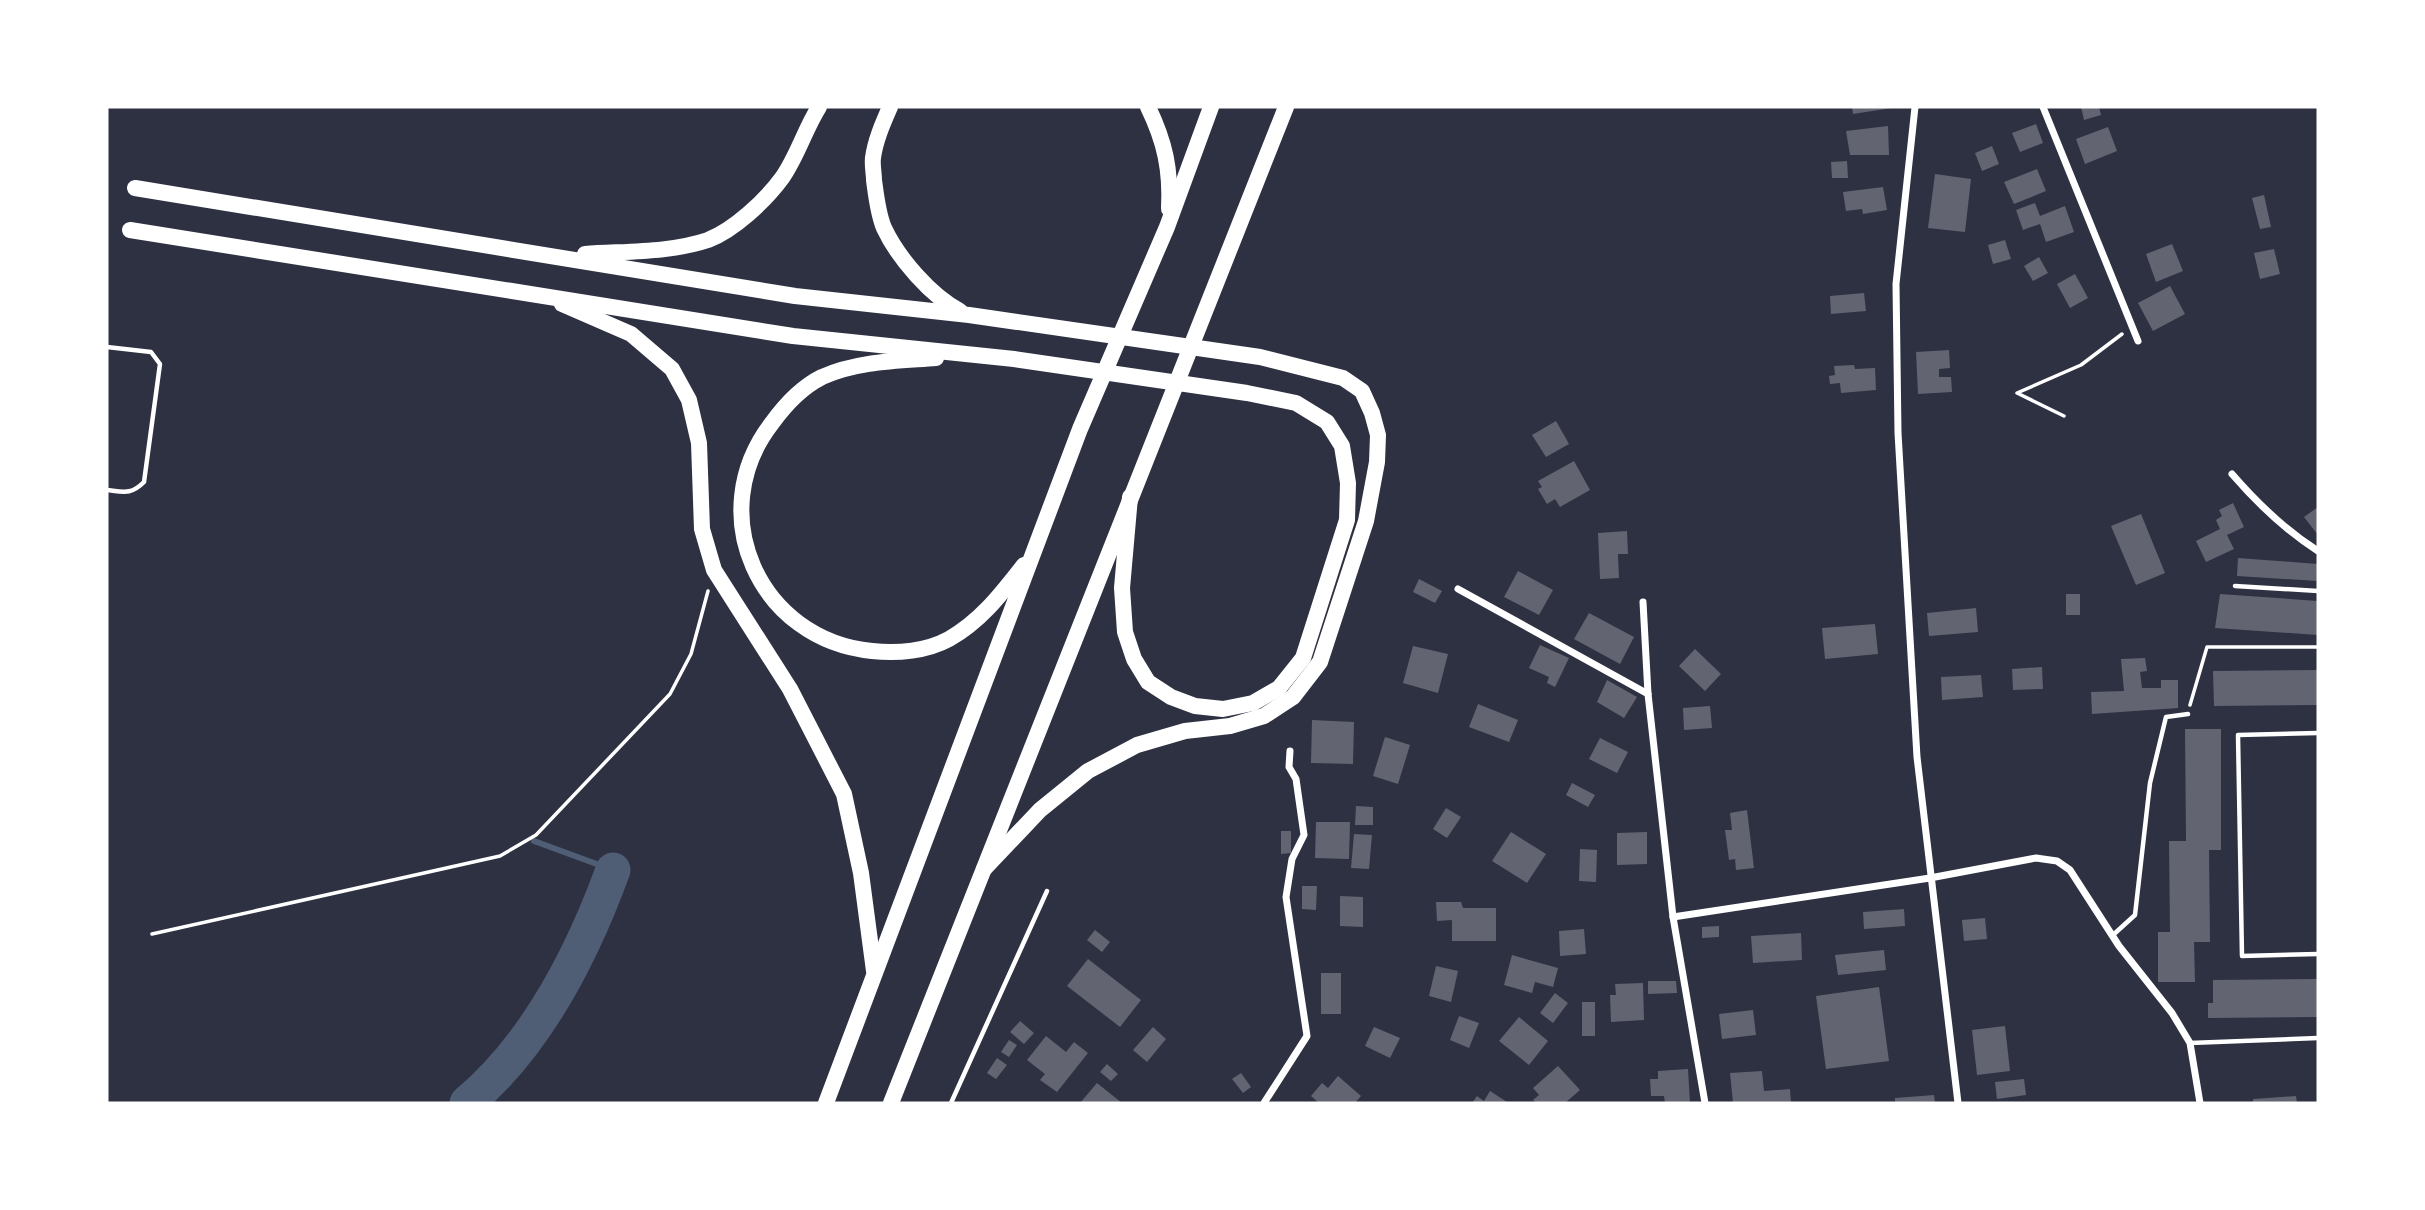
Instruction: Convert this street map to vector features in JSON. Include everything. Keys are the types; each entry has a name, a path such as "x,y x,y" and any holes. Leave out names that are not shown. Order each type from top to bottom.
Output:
{"main road":[{"path":"556,255 676,248 710,239 762,202 783,177 819,107"},
{"path":"890,107 882,125 873,160 883,226 896,251 913,271 948,304 969,315"},
{"path":"1148,107 1161,133 1170,179 1167,227"},
{"path":"826,1103 1080,429 1167,227 1211,107"},
{"path":"891,1103 1286,107"},
{"path":"135,188 795,296 969,315 1260,358 1343,378 1362,391 1378,435 1377,462 1366,522 1320,662 1293,697 1264,716 1230,726 1185,731 1137,745 1088,771 1040,810 984,869"},
{"path":"130,230 793,336 1014,359 1247,393 1296,403 1327,422 1342,446 1348,483 1347,520 1303,658 1279,688 1253,703 1223,709 1195,706 1171,697 1148,682 1133,659 1125,632 1122,588 1130,497"},
{"path":"548,297 583,315 631,334 672,369 689,400 699,443 702,529 714,570 790,689 844,794 861,873 874,974"},
{"path":"972,355 860,365 821,378 788,402 758,441 742,481 740,523 748,550 759,577 787,616 808,631 832,642 859,650 889,653 918,650 947,640 971,625 995,603 1035,552"}],"street":[{"path":"1915,107 1896,284 1898,433 1917,757 1958,1103"},
{"path":"2043,107 2138,341"},
{"path":"2232,474 2292,535 2318,551"},
{"path":"1458,589 1648,694"},
{"path":"1643,602 1648,694 1673,917 1705,1103"},
{"path":"1264,1103 1307,1036 1286,897 1292,859 1304,835 1296,779 1289,767 1290,751"},
{"path":"1673,917 1930,878 2036,858 2057,861 2070,870 2112,936 2172,1013 2190,1043 2200,1103"}],"lane":[{"path":"107,347 150,352 159,364 144,482 135,491 107,490"},
{"path":"2235,586 2318,591"},
{"path":"2112,936 2134,915 2150,783 2166,717 2188,714"},
{"path":"2318,733 2238,735 2242,956 2318,954"},
{"path":"950,1103 1047,891"},
{"path":"2190,1043 2318,1038"}],"path":[{"path":"2064,416 2017,393 2081,365 2132,327"},
{"path":"152,934 500,856 536,835 670,694 691,654 714,570"},
{"path":"2188,714 2207,648 2318,647"}],"building":[{"path":"1852,107 1892,107 1892,108 1853,114"},
{"path":"2081,107 2099,107 2101,115 2084,120"},
{"path":"2036,124 2043,143 2020,152 2012,133"},
{"path":"1888,126 1889,155 1850,155 1846,131"},
{"path":"2108,127 2117,151 2085,164 2076,139"},
{"path":"1992,146 1999,164 1982,171 1975,153"},
{"path":"1847,161 1848,178 1832,178 1831,162"},
{"path":"2037,169 2046,191 2014,204 2004,182"},
{"path":"1935,174 1971,179 1965,232 1928,228"},
{"path":"1883,187 1887,210 1863,214 1862,209 1846,211 1843,192"},
{"path":"2264,195 2271,227 2260,229 2252,198"},
{"path":"2035,203 2040,216 2065,206 2074,232 2046,242 2040,224 2023,230 2016,210"},
{"path":"2005,240 2011,259 1993,264 1988,245"},
{"path":"2172,244 2183,271 2156,282 2146,254"},
{"path":"2274,249 2280,274 2260,279 2254,253"},
{"path":"2039,257 2048,273 2033,281 2024,266"},
{"path":"2075,274 2088,298 2070,308 2057,284"},
{"path":"2170,286 2185,314 2153,331 2138,303"},
{"path":"1864,293 1866,311 1831,314 1830,296"},
{"path":"1949,350 1950,368 1939,369 1939,377 1951,377 1952,392 1918,394 1916,352"},
{"path":"1854,365 1855,369 1875,368 1876,390 1841,393 1840,383 1830,384 1829,376 1835,375 1834,366"},
{"path":"1556,421 1569,444 1546,457 1532,435"},
{"path":"1574,461 1590,490 1560,507 1555,499 1547,504 1538,489 1542,487 1538,481"},
{"path":"2233,503 2244,527 2227,535 2234,549 2206,562 2196,541 2220,529 2216,520 2222,516 2219,510"},
{"path":"2318,507 2318,535 2304,517"},
{"path":"2141,514 2165,573 2136,585 2111,526"},
{"path":"1627,531 1628,554 1618,554 1619,578 1600,579 1598,533"},
{"path":"2238,558 2318,564 2318,581 2237,576"},
{"path":"1518,571 1553,590 1539,615 1504,597"},
{"path":"1419,579 1442,591 1435,603 1413,592"},
{"path":"2066,594 2080,594 2080,615 2066,615"},
{"path":"2220,594 2318,601 2318,635 2215,628"},
{"path":"1976,608 1978,632 1929,636 1927,613"},
{"path":"1589,613 1634,637 1620,664 1574,639"},
{"path":"1875,624 1878,654 1825,659 1822,628"},
{"path":"1540,645 1569,658 1555,687 1547,683 1549,677 1529,668"},
{"path":"1413,646 1448,654 1438,693 1403,683"},
{"path":"1695,649 1721,674 1705,691 1679,666"},
{"path":"2145,658 2147,671 2140,672 2142,688 2161,688 2161,680 2178,680 2178,708 2092,714 2091,692 2124,691 2121,659"},
{"path":"2042,667 2043,689 2013,690 2012,669"},
{"path":"2318,670 2318,705 2214,706 2213,671"},
{"path":"1981,675 1983,697 1942,700 1941,677"},
{"path":"1607,680 1637,697 1624,718 1597,702"},
{"path":"1478,704 1518,720 1509,742 1469,727"},
{"path":"1710,706 1712,728 1684,730 1683,708"},
{"path":"1312,720 1354,722 1353,764 1311,763"},
{"path":"2185,729 2221,729 2221,850 2209,850 2210,942 2194,942 2195,982 2158,982 2158,932 2170,932 2169,841 2186,841"},
{"path":"1385,737 1410,745 1398,784 1373,776"},
{"path":"1600,738 1628,752 1617,773 1589,759"},
{"path":"1572,783 1595,795 1588,807 1566,795"},
{"path":"1356,806 1373,807 1373,825 1355,825"},
{"path":"1446,808 1461,817 1447,838 1433,829"},
{"path":"1747,810 1754,868 1736,870 1735,859 1729,860 1725,830 1732,830 1730,813"},
{"path":"1316,822 1350,822 1349,859 1315,858"},
{"path":"1281,831 1291,831 1291,853 1281,854"},
{"path":"1511,832 1546,854 1527,883 1492,861"},
{"path":"1647,832 1647,864 1617,865 1617,833"},
{"path":"1354,834 1372,835 1369,869 1351,868"},
{"path":"1580,849 1597,850 1596,882 1579,881"},
{"path":"1302,886 1317,886 1316,910 1302,909"},
{"path":"1340,896 1363,897 1363,927 1340,926"},
{"path":"1436,902 1461,902 1463,908 1496,908 1496,941 1452,941 1452,920 1437,921"},
{"path":"1904,909 1905,926 1864,929 1863,912"},
{"path":"1985,918 1987,939 1964,941 1962,920"},
{"path":"1719,926 1719,937 1702,938 1702,927"},
{"path":"1584,929 1586,954 1560,956 1559,931"},
{"path":"1095,930 1110,942 1102,952 1087,940"},
{"path":"1801,933 1802,960 1753,963 1751,936"},
{"path":"1884,950 1886,970 1838,975 1835,955"},
{"path":"1512,955 1558,968 1553,987 1535,982 1532,993 1504,985"},
{"path":"1088,959 1141,1000 1120,1027 1067,986"},
{"path":"1436,966 1458,971 1451,1002 1429,996"},
{"path":"1321,973 1341,973 1341,1014 1321,1014"},
{"path":"2318,979 2318,1017 2208,1018 2208,1003 2213,1003 2213,980"},
{"path":"1648,981 1676,981 1677,993 1648,994"},
{"path":"1643,983 1644,1020 1611,1022 1610,995 1616,995 1615,984"},
{"path":"1879,987 1889,1061 1826,1069 1816,996"},
{"path":"1555,993 1568,1003 1553,1023 1540,1013"},
{"path":"1582,1002 1595,1002 1595,1036 1582,1036"},
{"path":"1753,1010 1756,1035 1722,1039 1719,1014"},
{"path":"1459,1016 1479,1023 1469,1048 1450,1040"},
{"path":"1519,1017 1548,1041 1529,1065 1499,1041"},
{"path":"1020,1021 1034,1033 1024,1044 1010,1032"},
{"path":"2005,1026 2010,1071 1977,1075 1972,1030"},
{"path":"1153,1027 1166,1039 1147,1062 1133,1050"},
{"path":"1374,1027 1400,1038 1390,1058 1365,1046"},
{"path":"1046,1036 1066,1052 1074,1042 1088,1053 1057,1092 1040,1080 1045,1074 1027,1060"},
{"path":"1009,1040 1017,1045 1009,1057 1001,1052"},
{"path":"997,1058 1007,1065 996,1079 987,1073"},
{"path":"1107,1064 1118,1074 1111,1081 1100,1072"},
{"path":"1558,1066 1580,1090 1565,1103 1536,1103 1533,1100 1539,1095 1533,1088"},
{"path":"1688,1069 1690,1103 1665,1103 1664,1096 1651,1096 1650,1079 1658,1079 1658,1071"},
{"path":"1762,1071 1764,1091 1790,1089 1791,1103 1733,1103 1730,1073"},
{"path":"1241,1073 1251,1087 1243,1093 1232,1079"},
{"path":"1338,1076 1361,1096 1355,1103 1319,1103 1311,1096 1322,1083 1328,1088"},
{"path":"2024,1079 2026,1095 1997,1099 1995,1082"},
{"path":"1097,1083 1122,1103 1080,1103"},
{"path":"1490,1091 1507,1102 1472,1103 1477,1096 1484,1101"},
{"path":"1934,1095 1935,1103 1895,1103 1895,1098"},
{"path":"2296,1096 2297,1103 2253,1103 2253,1099"}],"waterway":[{"path":"534,841 613,870"},
{"path":"467,1103 515,1054 555,996 587,934 613,870"}]}
